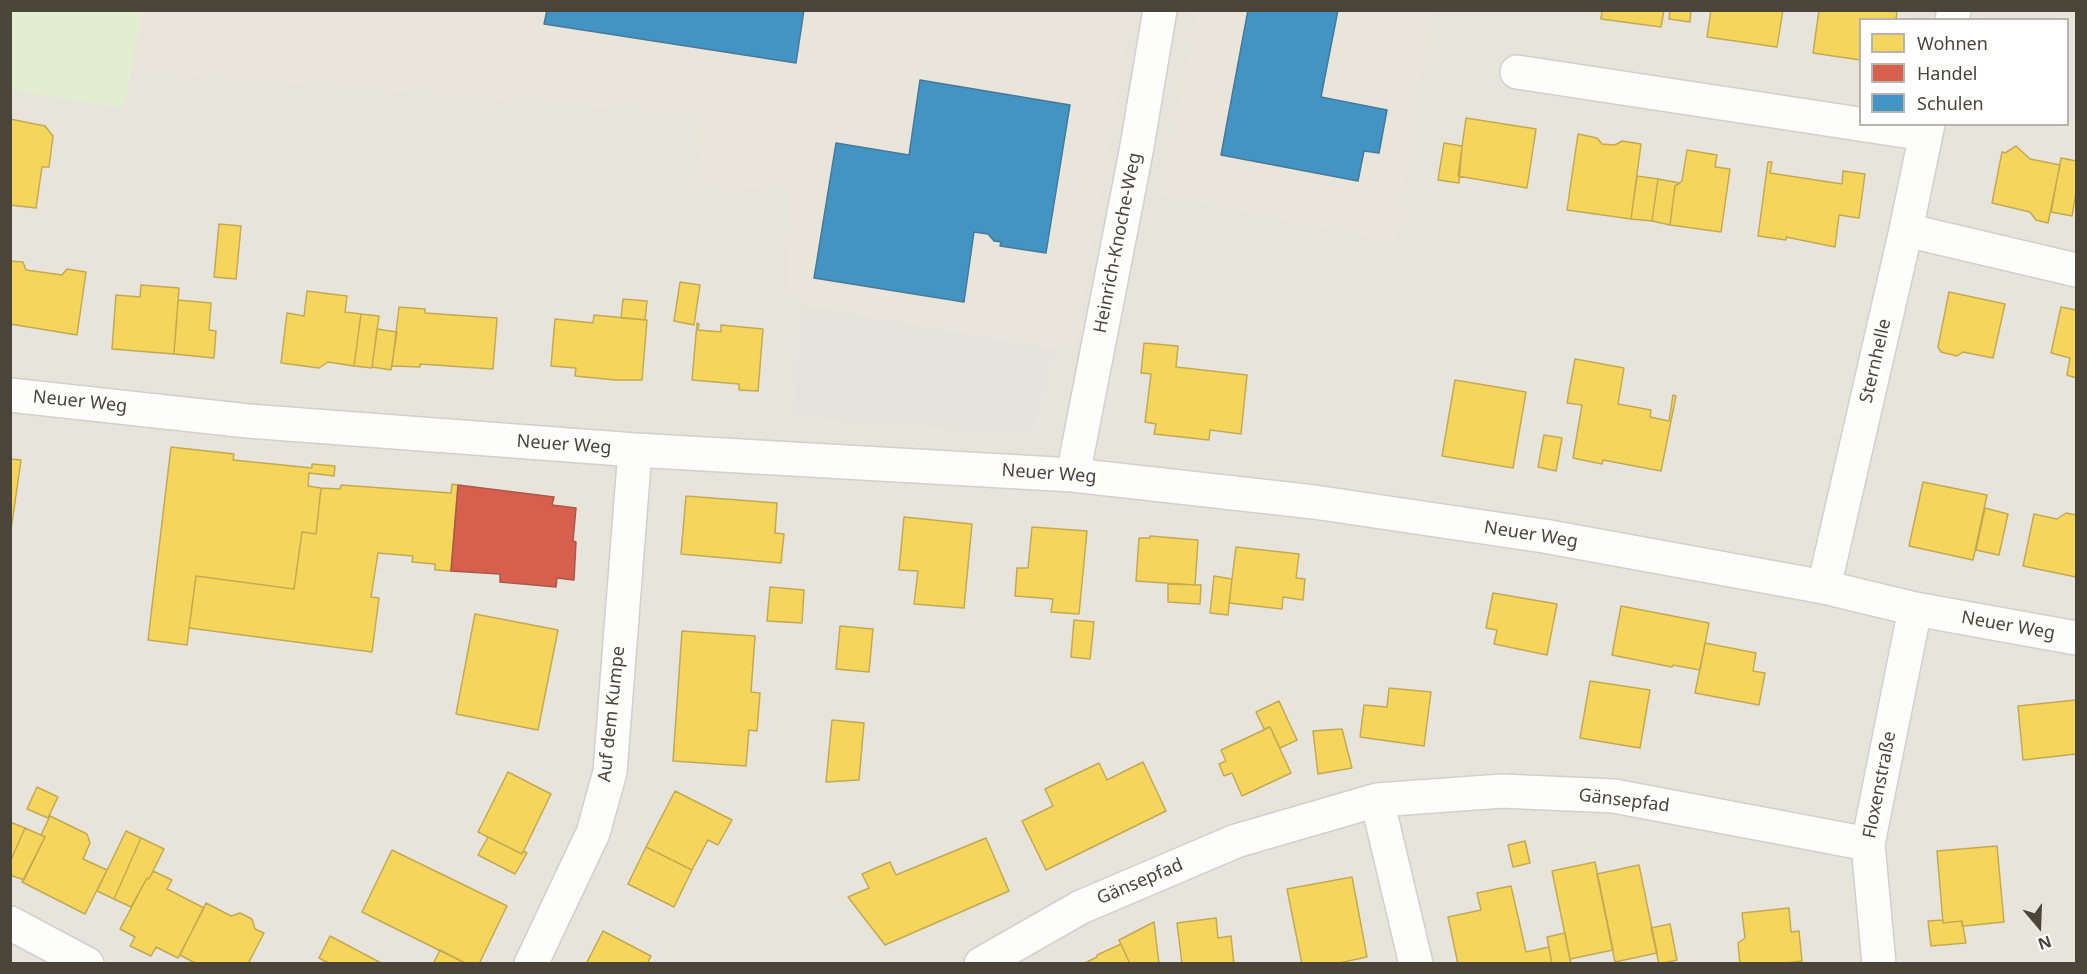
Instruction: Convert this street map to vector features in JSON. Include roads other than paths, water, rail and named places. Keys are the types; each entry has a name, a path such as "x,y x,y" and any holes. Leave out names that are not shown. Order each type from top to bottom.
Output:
{"street":[{"name":"Heinrich-Knoche-Weg","path":"1073,475 1136,152 1160,10"},
{"name":"Sternhelle","path":"1517,72 1859,120"},
{"name":"Sternhelle","path":"1824,587 1906,230 1926,129 1904,126"},
{"path":"1906,230 2076,270"},
{"name":"Neuer Weg","path":"10,395 248,422 635,450 1073,475 1314,502 1533,534 1824,587 1915,609 2076,638"},
{"name":"Auf dem Kumpe","path":"531,963 593,832 610,772 635,450"},
{"name":"Floxenstraße","path":"1879,963 1868,844 1915,609"},
{"name":"Gänsepfad","path":"981,963 1081,907 1236,841 1377,800 1502,791 1614,796 1868,844"},
{"path":"1377,800 1416,963"},
{"path":"10,923 87,963"}]}
